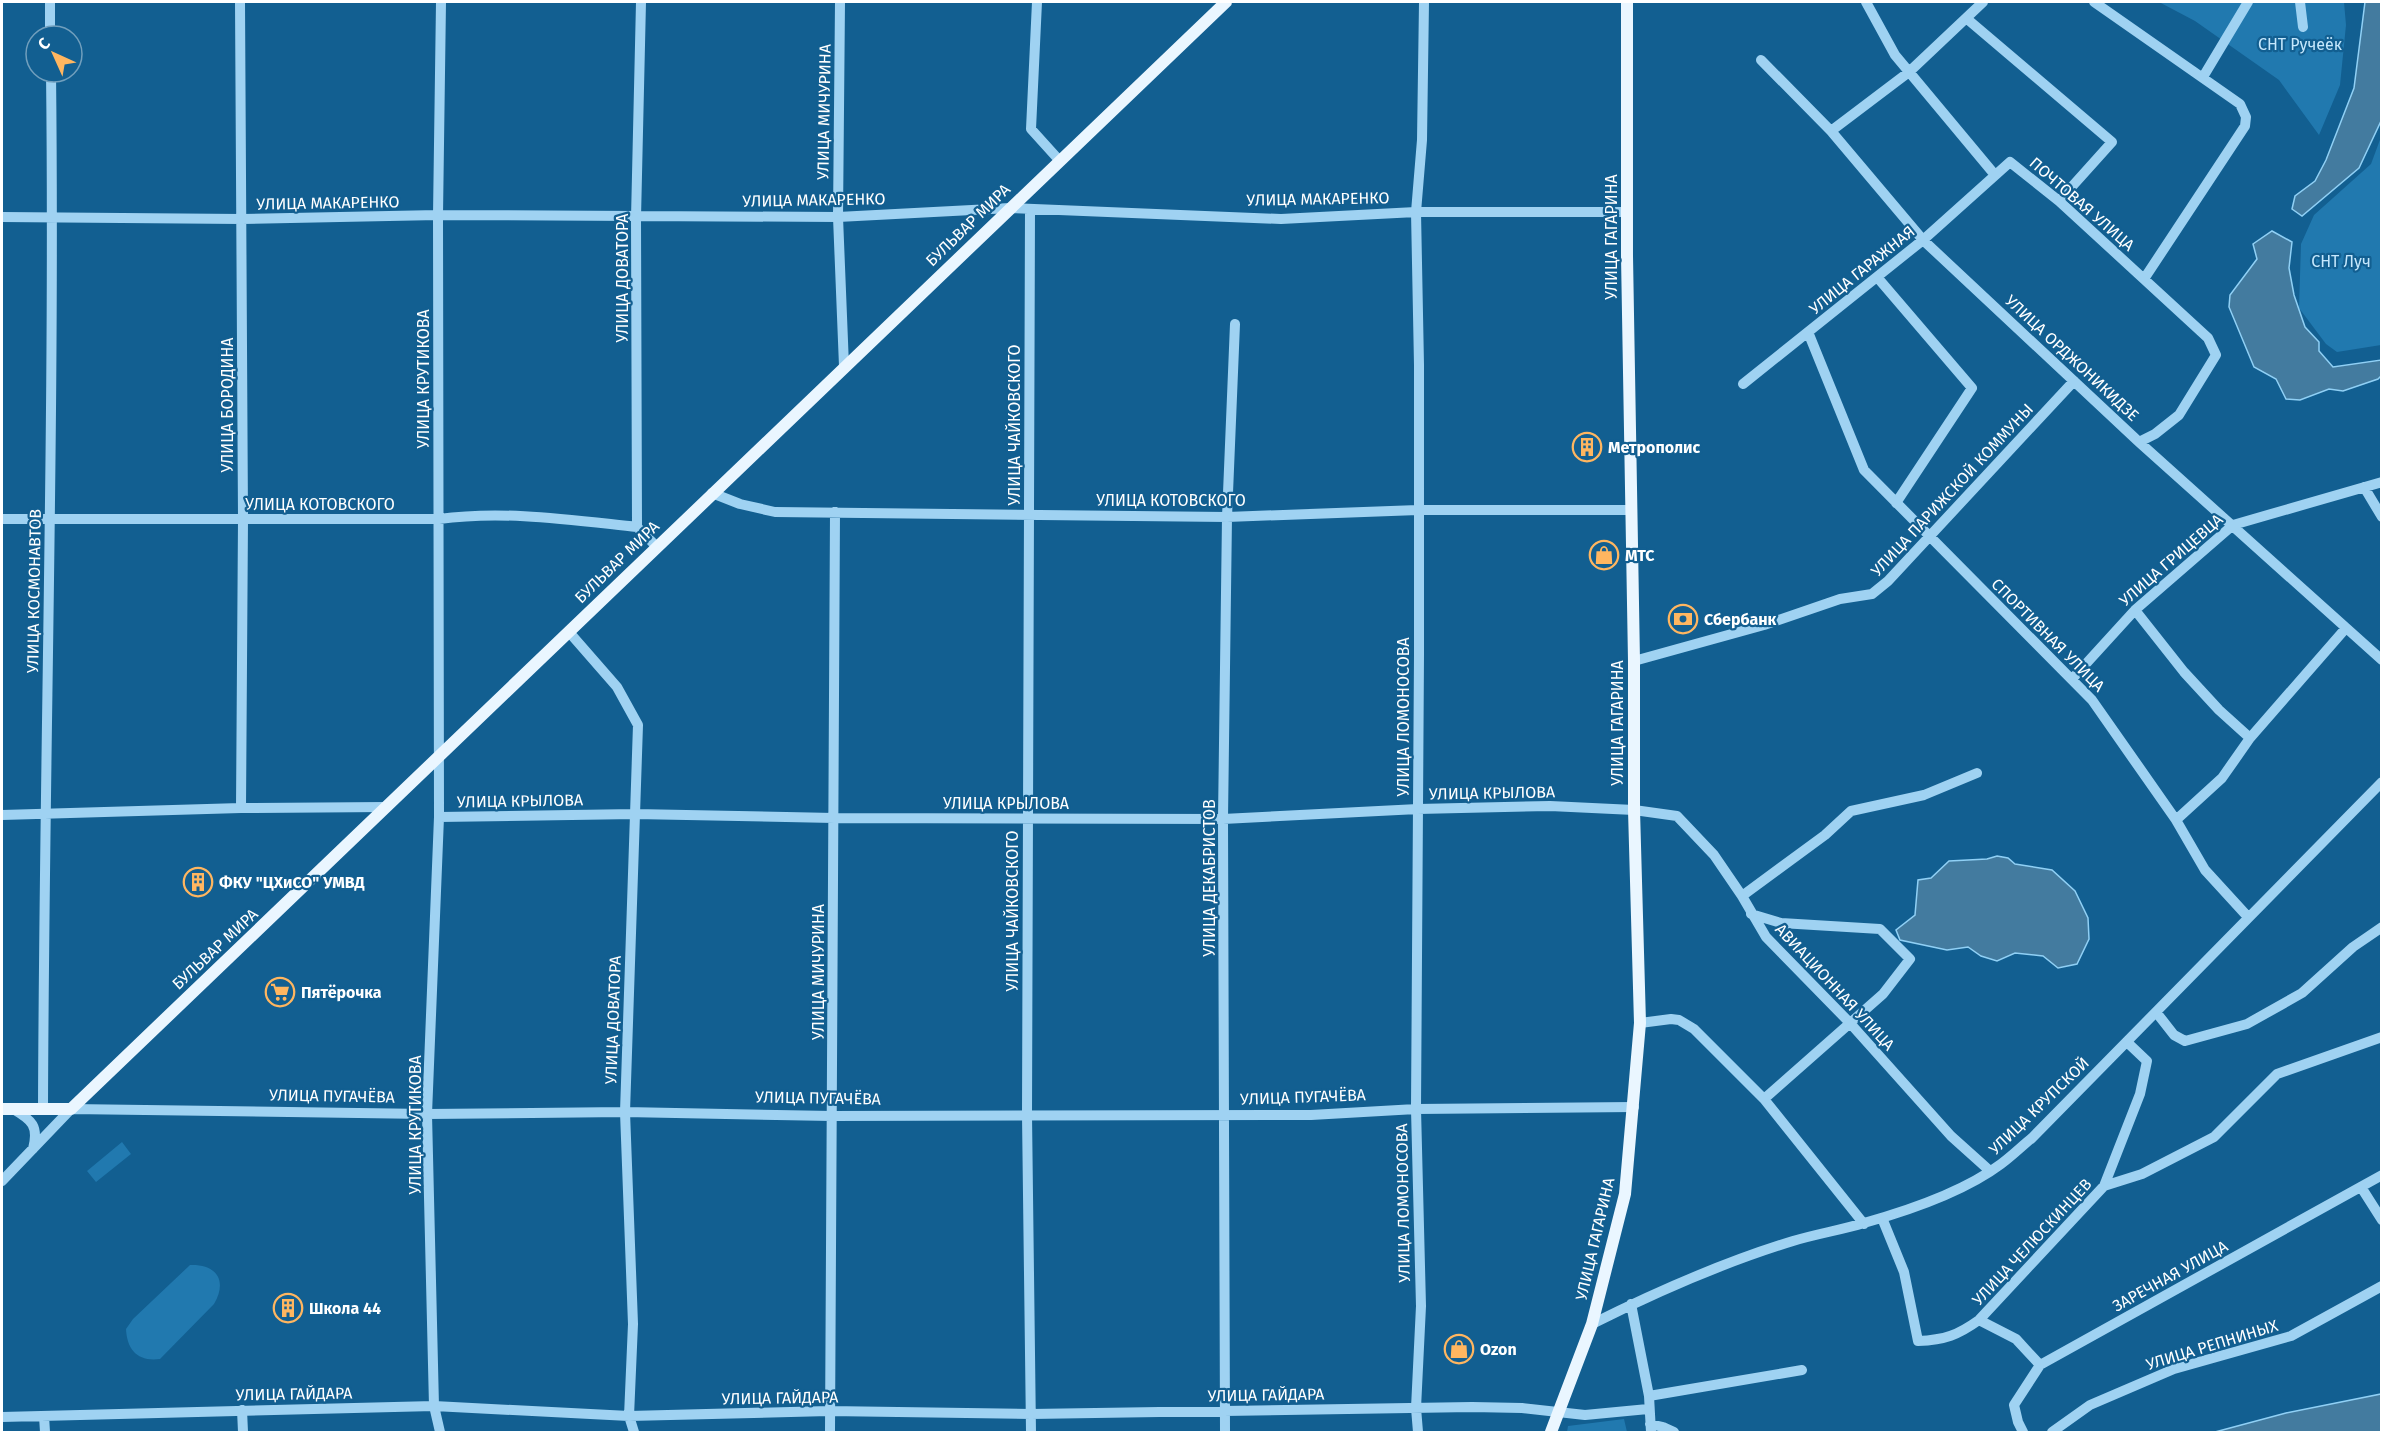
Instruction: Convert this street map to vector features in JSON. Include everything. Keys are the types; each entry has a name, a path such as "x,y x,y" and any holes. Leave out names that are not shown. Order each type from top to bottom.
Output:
{"main road":[{"name":"БУЛЬВАР МИРА","path":"71,1108 1226,2"},
{"name":"УЛИЦА ГАГАРИНА","path":"1551,1432 1592,1324 1625,1194 1640,1023 1634,810 1627,212 1627,2"},
{"name":"УЛИЦА ПУГАЧЁВА","path":"7,1109 71,1108"}],"street":[{"path":"50,2 50,24"},
{"name":"УЛИЦА БОРОДИНА","path":"240,2 243,519 241,808"},
{"name":"УЛИЦА КРУТИКОВА","path":"439,757 438,215 441,2"},
{"name":"УЛИЦА ДОВАТОРА","path":"637,527 636,218 641,2"},
{"name":"УЛИЦА МИЧУРИНА","path":"840,2 838,217 844,366"},
{"path":"1037,2 1030,129 1059,160"},
{"name":"УЛИЦА ЛОМОНОСОВА","path":"1418,1432 1416,1408 1421,1306 1416,1109 1419,365 1416,212 1422,140 1424,2"},
{"path":"1866,2 1895,55 1995,175"},
{"path":"1831,131 1909,72 1983,2"},
{"path":"2094,2 2203,76 2240,104 2246,117 2245,126 2144,279"},
{"path":"2203,76 2248,2"},
{"path":"2300,2 2303,27"},
{"path":"1966,18 2112,142 2059,201"},
{"name":"УЛИЦА ОРДЖОНИКИДЗЕ","path":"1761,60 1831,131 1923,240 2139,442 2382,660"},
{"name":"УЛИЦА КОСМОНАВТОВ","path":"43,1110 44,815 50,519 51,84"},
{"name":"ПОЧТОВАЯ УЛИЦА","path":"1995,175 2010,162 2059,201 2208,338 2216,356 2178,415 2155,434 2139,442"},
{"name":"УЛИЦА ГАРАЖНАЯ","path":"1743,384 1923,240 1995,175"},
{"name":"УЛИЦА МАКАРЕНКО","path":"2,217 242,219 438,215 636,218 838,217 1010,208 1182,213 1281,219 1416,212 1627,212"},
{"name":"УЛИЦА ЧАЙКОВСКОГО","path":"1030,209 1027,1115 1031,1432"},
{"path":"1877,277 1972,388 1896,503"},
{"name":"УЛИЦА ДЕКАБРИСТОВ","path":"1225,1432 1223,819 1227,517 1235,324"},
{"name":"СПОРТИВНАЯ УЛИЦА","path":"1808,332 1864,470 2073,678 2092,700 2176,820 2205,870 2248,917"},
{"name":"УЛИЦА ПАРИЖСКОЙ КОММУНЫ","path":"1634,661 1764,625 1840,599 1872,594 1888,581 1930,537 2074,381"},
{"name":"УЛИЦА ГРИЦЕВЦА","path":"2073,678 2135,610 2233,525 2382,482"},
{"path":"2364,487 2382,517"},
{"name":"УЛИЦА КОТОВСКОГО","path":"712,493 740,504 775,512 1227,517 1418,510 1632,510"},
{"name":"УЛИЦА МИЧУРИНА","path":"830,1432 835,512"},
{"name":"УЛИЦА КОТОВСКОГО","path":"2,519 439,519 470,515 512,516 637,527"},
{"path":"637,527 657,547"},
{"path":"2135,610 2184,672 2219,710 2250,738"},
{"path":"2176,820 2222,777 2250,738 2346,628"},
{"name":"УЛИЦА ДОВАТОРА","path":"569,632 617,687 638,725 625,1112 633,1323 629,1416 634,1432"},
{"name":"УЛИЦА КРЫЛОВА","path":"439,757 439,817 635,814 834,818 1223,819 1418,809 1550,806 1634,810"},
{"path":"1742,896 1825,835 1851,811 1924,795 1977,773"},
{"name":"УЛИЦА КРУПСКОЙ","path":"1592,1324 1631,1304 1722,1267 1793,1241 1882,1218 1969,1183 1990,1171 2032,1138 2382,782"},
{"path":"2,815 241,808 387,807"},
{"name":"АВИАЦИОННАЯ УЛИЦА","path":"1634,810 1677,816 1714,855 1766,936 1849,1022 1951,1136 1990,1171"},
{"name":"УЛИЦА КРУТИКОВА","path":"439,817 427,1114 434,1406 440,1432"},
{"path":"1751,914 1781,923 1880,929 1910,959 1883,994 1764,1099"},
{"path":"2156,1012 2174,1035 2185,1041 2247,1024 2302,993 2353,947 2382,927"},
{"path":"1640,1023 1671,1019 1687,1024 1764,1099 1864,1224"},
{"name":"УЛИЦА ЧЕЛЮСКИНЦЕВ","path":"1882,1218 1904,1272 1918,1341 1942,1340 1965,1330 1979,1320 2104,1186 2142,1174 2214,1137 2277,1074 2382,1037"},
{"path":"2104,1186 2140,1094 2147,1061 2127,1042"},
{"name":"УЛИЦА ПУГАЧЁВА","path":"71,1108 427,1114 625,1112 831,1116 1311,1115 1416,1109 1634,1107"},
{"name":"БУЛЬВАР МИРА","path":"2,1181 71,1108"},
{"path":"7,1109 34,1126 36,1137 33,1149"},
{"name":"ЗАРЕЧНАЯ УЛИЦА","path":"2040,1365 2382,1175"},
{"path":"2361,1187 2382,1220"},
{"name":"УЛИЦА РЕПНИНЫХ","path":"2052,1432 2090,1405 2174,1369 2291,1336 2382,1286"},
{"path":"1631,1304 1648,1396 1650,1429 1663,1426 1674,1432"},
{"path":"1979,1320 2016,1338 2040,1365 2014,1405 2023,1432"},
{"path":"1648,1396 1802,1370"},
{"name":"УЛИЦА ГАЙДАРА","path":"2,1417 434,1406 629,1416 829,1411 1031,1414 1416,1408 1512,1408 1585,1415 1648,1409"},
{"path":"242,1410 243,1432"},
{"path":"44,1416 45,1432"}],"green space":[{"name":"СНТ Ручеёк","path":"2159,2 2344,2 2346,25 2340,85 2319,135 2279,80 2195,21"},
{"name":"СНТ Луч","path":"2381,137 2381,345 2337,352 2326,344 2299,308 2301,244 2314,215 2371,164"},
{"path":"122,1142 131,1154 96,1182 87,1171"},
{"path":"190,1265 207,1267 217,1275 220,1288 214,1304 160,1359 146,1359 140,1356 131,1349 126,1329 133,1319"},
{"path":"1624,1419 1627,1432 1567,1432 1568,1426"}],"shaded area":[{"path":"2365,2 2381,2 2381,121 2359,168 2302,216 2292,209 2295,196 2315,181 2326,160 2354,88"},
{"path":"2272,231 2292,242 2289,268 2294,295 2305,327 2319,342 2319,351 2333,367 2381,360 2381,376 2378,379 2343,391 2329,389 2300,400 2286,399 2276,379 2254,367 2229,307 2230,295 2257,259 2253,244"},
{"path":"1997,856 2008,858 2015,864 2052,870 2075,891 2088,918 2089,939 2077,964 2058,968 2043,956 2015,953 1997,961 1981,956 1968,947 1947,950 1900,940 1896,930 1915,915 1918,880 1931,878 1949,861 1987,859"},
{"path":"2381,1394 2381,1432 2215,1432 2286,1413"}],"place":[{"name":"Метрополис","path":"1587,447"},
{"name":"МТС","path":"1604,555"},
{"name":"Сбербанк","path":"1683,619"},
{"name":"ФКУ \"ЦХиСО\" УМВД","path":"198,882"},
{"name":"Пятёрочка","path":"280,992"},
{"name":"Школа 44","path":"288,1308"},
{"name":"Ozon","path":"1459,1349"}]}
